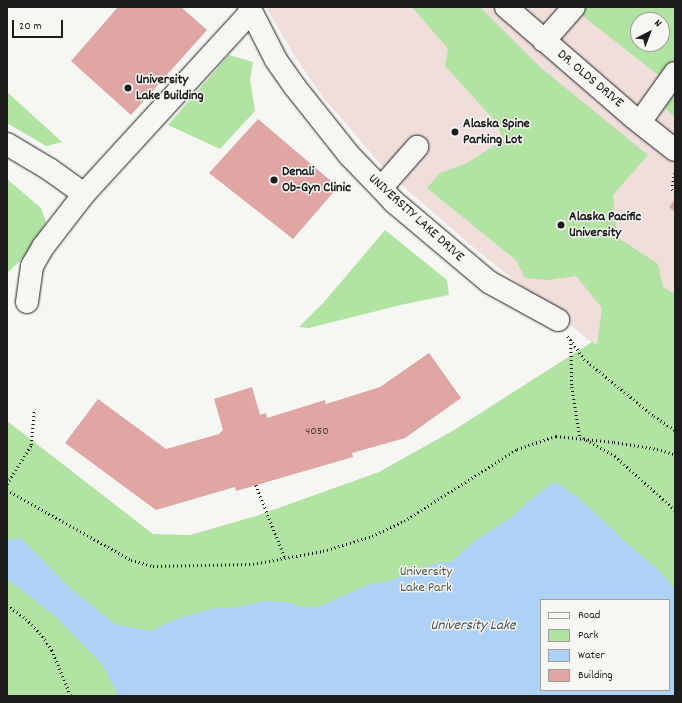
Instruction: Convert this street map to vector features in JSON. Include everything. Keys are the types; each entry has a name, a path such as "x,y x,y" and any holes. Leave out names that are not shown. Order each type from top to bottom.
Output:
{"street":[{"name":"DR. OLDS DRIVE","path":"506,7 544,41 675,150"},
{"path":"544,41 574,7"},
{"path":"26,302 32,266 43,247 84,194 250,10"},
{"name":"UNIVERSITY LAKE DRIVE","path":"250,10 276,60 295,87 349,155 380,188 394,202 489,282 558,320"},
{"path":"640,122 675,73"},
{"path":"7,144 49,169 84,194"},
{"path":"380,188 417,147"}],"path":[{"path":"675,173 672,181 672,189 675,192"},
{"path":"558,320 584,359 654,416 675,430"},
{"path":"571,340 572,386 580,437"},
{"path":"7,484 31,445 34,409"},
{"path":"7,490 131,560 153,566 253,564 323,551 378,533 404,520 517,449 556,436 580,437 657,449 675,454"},
{"path":"580,437 615,456 675,510"},
{"path":"256,485 285,558"},
{"path":"7,605 26,619 48,644 71,696"}],"shaded area":[{"name":"Alaska Pacific University","path":"266,7 675,7 675,409 468,243 388,173 322,96 294,55"}],"green space":[{"name":"University Lake Park","path":"412,7 480,7 540,67 648,155 613,195 617,237 658,264 663,287 675,294 675,696 7,696 7,421 153,534 190,535 256,516 379,472 454,430 592,342 597,345 602,308 576,276 548,280 525,278 516,260 427,188 440,173 467,163 503,140 496,122 445,66 448,49"},
{"path":"584,7 675,7 675,64 663,77 658,75 581,13"},
{"path":"229,55 253,62 250,79 255,111 220,149 168,125"},
{"path":"675,88 675,117 665,108 666,102"},
{"path":"7,92 62,142 46,146 7,123"},
{"path":"7,179 41,208 46,222 25,256 7,273"},
{"path":"385,230 447,280 449,295 405,304 309,328 299,327 325,301"}],"water":[{"name":"University Lake","path":"557,483 579,498 629,545 662,573 675,590 675,696 118,696 103,665 55,616 7,579 7,540 21,538 69,587 115,624 151,631 176,619 214,608 232,608 265,601 286,602 302,607 318,607 367,585 389,581 437,563 451,562 477,539 511,518 529,501 550,485"}],"building":[{"name":"University Lake Building","path":"118,7 181,7 207,30 131,115 71,61"},
{"name":"Denali Ob-Gyn Clinic","path":"258,119 338,187 293,239 209,173"},
{"path":"675,199 675,212 669,207"},
{"path":"429,353 461,398 405,438 352,453 353,457 236,491 235,487 156,510 65,443 98,399 166,449 219,434 223,430 214,399 252,387 260,415 266,413 267,418 325,400 326,404 380,387"}],"place":[{"name":"University Lake Building","path":"128,88"},
{"name":"Alaska Spine Parking Lot","path":"455,132"},
{"name":"Denali Ob-Gyn Clinic","path":"274,180"},
{"name":"Alaska Pacific University","path":"561,225"}]}
